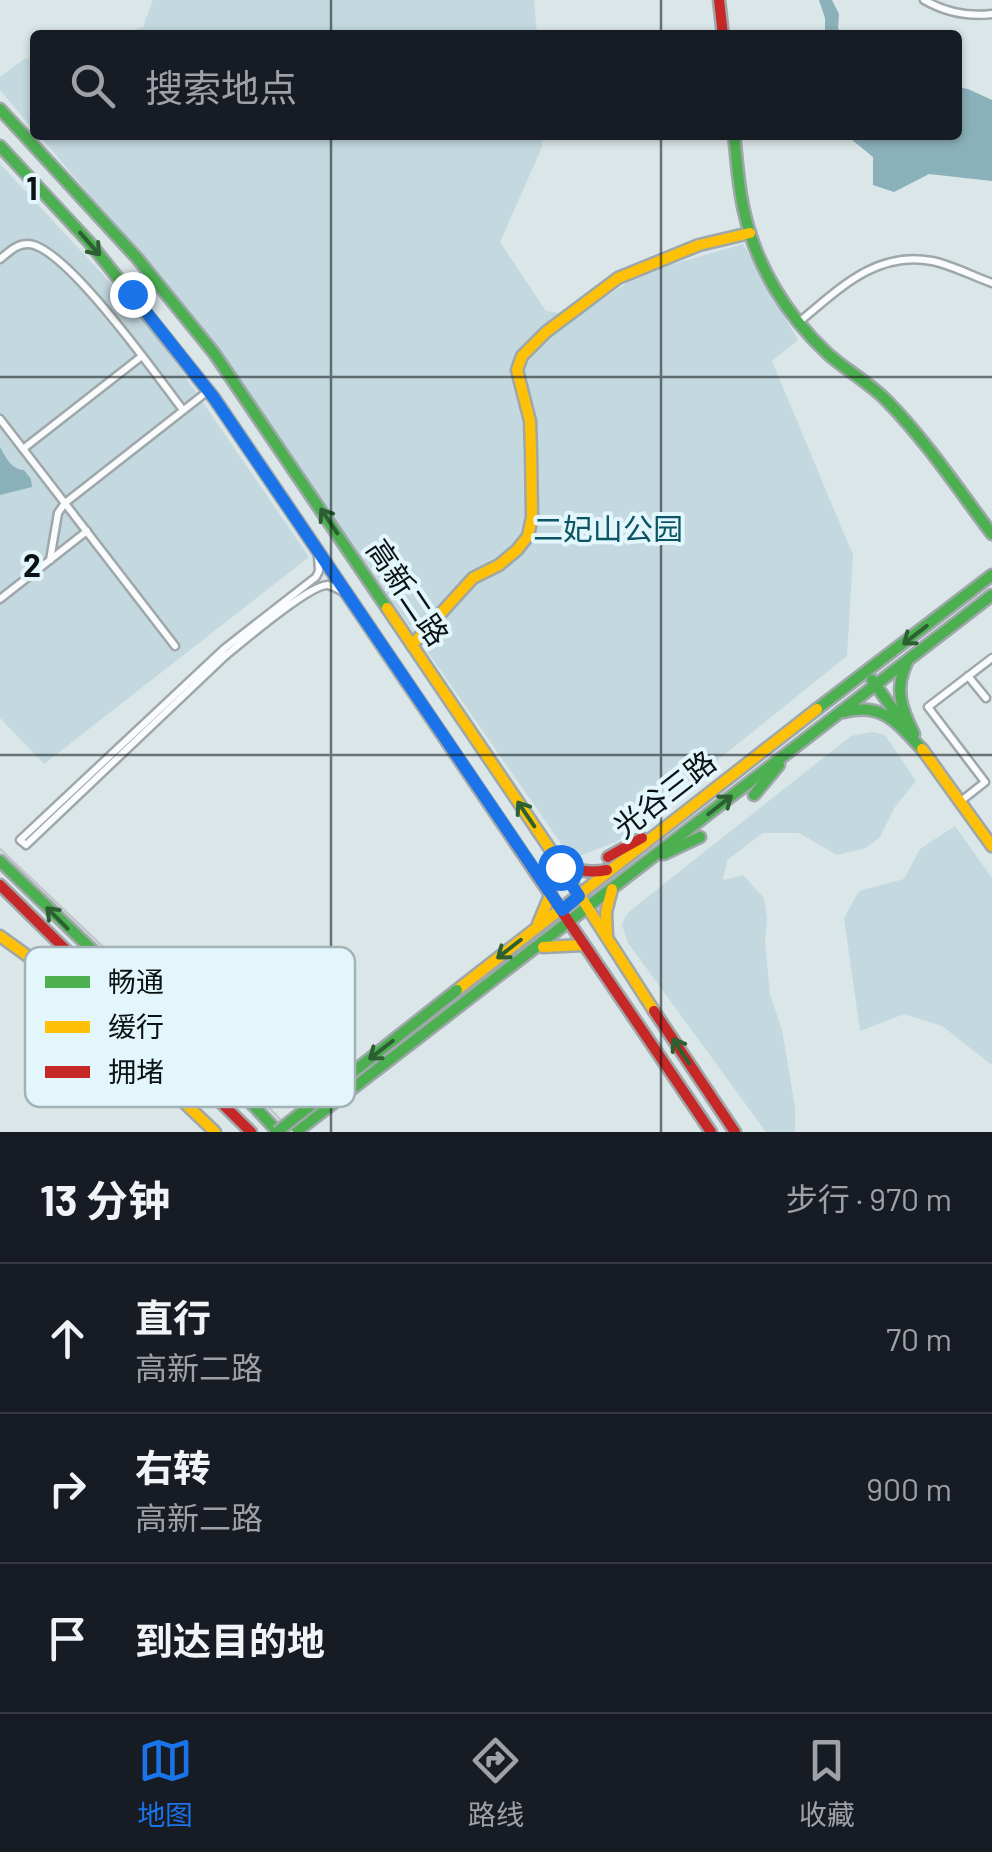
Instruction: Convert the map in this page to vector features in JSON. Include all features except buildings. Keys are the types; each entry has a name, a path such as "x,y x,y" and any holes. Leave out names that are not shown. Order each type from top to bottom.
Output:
{"main road":[{"path":"719,0 722,30"},
{"name":"高新二路","path":"0,109 108,224 182,311 231,378 736,1132"},
{"path":"735,140 750,233 782,302 831,357 864,380 900,414 992,534"},
{"name":"高新二路","path":"0,146 90,242 208,391 711,1132"},
{"path":"412,646 472,578 499,565 528,536 532,517 532,450 530,421 517,370 522,356 546,332 618,278 699,245 750,233"},
{"name":"光谷三路","path":"355,1071 562,910 611,863 670,823 992,575"},
{"name":"光谷三路","path":"355,1087 992,595"},
{"path":"910,658 902,672 899,706 922,748"},
{"path":"866,672 992,846"},
{"path":"837,714 857,708 886,713 922,748"},
{"path":"754,795 794,748"},
{"path":"646,863 700,837"},
{"path":"550,849 576,871 588,874 611,863"},
{"path":"0,862 88,947"},
{"path":"0,885 63,947"},
{"path":"608,942 606,922 612,889"},
{"path":"534,930 551,893"},
{"path":"0,898 50,947"},
{"path":"0,936 25,954"},
{"path":"537,948 583,945"},
{"path":"189,1107 215,1132"},
{"path":"213,1107 239,1132"},
{"path":"226,1107 251,1132"},
{"path":"255,1107 277,1132"},
{"name":"光谷三路","path":"277,1132 309,1107"},
{"name":"光谷三路","path":"296,1132 329,1107"}],"street":[{"path":"924,0 950,12 992,14"},
{"path":"0,259 22,244 42,249 90,291 183,410"},
{"path":"798,322 850,280 868,268 888,262 934,261 992,283"},
{"path":"23,449 142,356"},
{"path":"50,560 58,513 65,503 208,391"},
{"path":"0,419 175,646"},
{"path":"0,599 87,531"},
{"path":"317,550 320,562 316,577 225,648 20,840 26,845 249,637 312,590 329,586 345,592"},
{"path":"960,802 988,779 928,707 992,658"},
{"path":"968,676 986,698"}],"green space":[{"path":"153,0 534,0 537,30 132,30 143,27"},
{"path":"30,58 30,125 0,90 0,77"},
{"name":"二妃山公园","path":"43,140 542,140 500,242 546,311 577,316 642,273 743,244 798,340 772,361 853,555 847,656 616,842 579,856 567,852 205,332"},
{"path":"0,164 134,308 309,557 44,764 0,718"},
{"path":"872,732 885,735 916,781 895,807 880,837 866,848 837,855 799,833 763,833 727,860 723,880 743,875 764,898 770,994 782,1030 795,1107 795,1132 766,1132 628,943 622,925 626,915 641,902 851,736"},
{"path":"955,826 992,878 992,1065 942,1026 904,1014 860,1031 844,918 859,891 904,879 920,849"}],"water":[{"path":"819,0 832,0 839,14 839,30 825,30"},
{"path":"962,88 992,100 992,181 929,174 894,192 873,185 873,157 852,140 962,140"},
{"path":"0,447 12,465 24,470 32,487 0,495"}],"tram line":[{"path":"0,849 103,947"},
{"path":"268,1107 292,1132"}],"traffic: fast":[{"path":"0,109 137,258 214,353 387,608"},
{"path":"735,140 749,231 775,289 813,339 902,417 992,534"},
{"path":"0,146 89,242 214,398 282,498"},
{"path":"817,709 992,575"},
{"path":"355,1086 992,595"},
{"path":"907,662 901,698 914,734"},
{"path":"872,680 900,719"},
{"path":"844,712 879,712 897,723 922,749"},
{"path":"754,795 779,765"},
{"path":"664,854 700,837"},
{"path":"0,861 89,947"},
{"path":"355,1070 457,990"},
{"path":"255,1107 278,1132"},
{"path":"277,1132 309,1107"},
{"path":"296,1132 328,1107"}],"traffic: slow":[{"path":"412,645 473,578 499,565 528,536 532,517 531,450 530,421 517,370 522,356 546,332 618,278 699,245 750,233"},
{"path":"387,608 654,1011"},
{"path":"457,990 817,709"},
{"path":"922,749 992,846"},
{"path":"607,936 606,912 612,889"},
{"path":"538,924 551,893"},
{"path":"0,936 25,954"},
{"path":"543,947 583,945"},
{"path":"189,1107 215,1132"}],"traffic: jam":[{"path":"719,0 722,30"},
{"path":"282,498 711,1132"},
{"path":"608,857 642,838"},
{"path":"559,858 582,870 607,870"},
{"path":"0,885 63,947"},
{"path":"654,1011 735,1132"},
{"path":"226,1107 251,1132"}],"route":[{"path":"132,294 214,398 562,910 579,896 560,867"}]}
